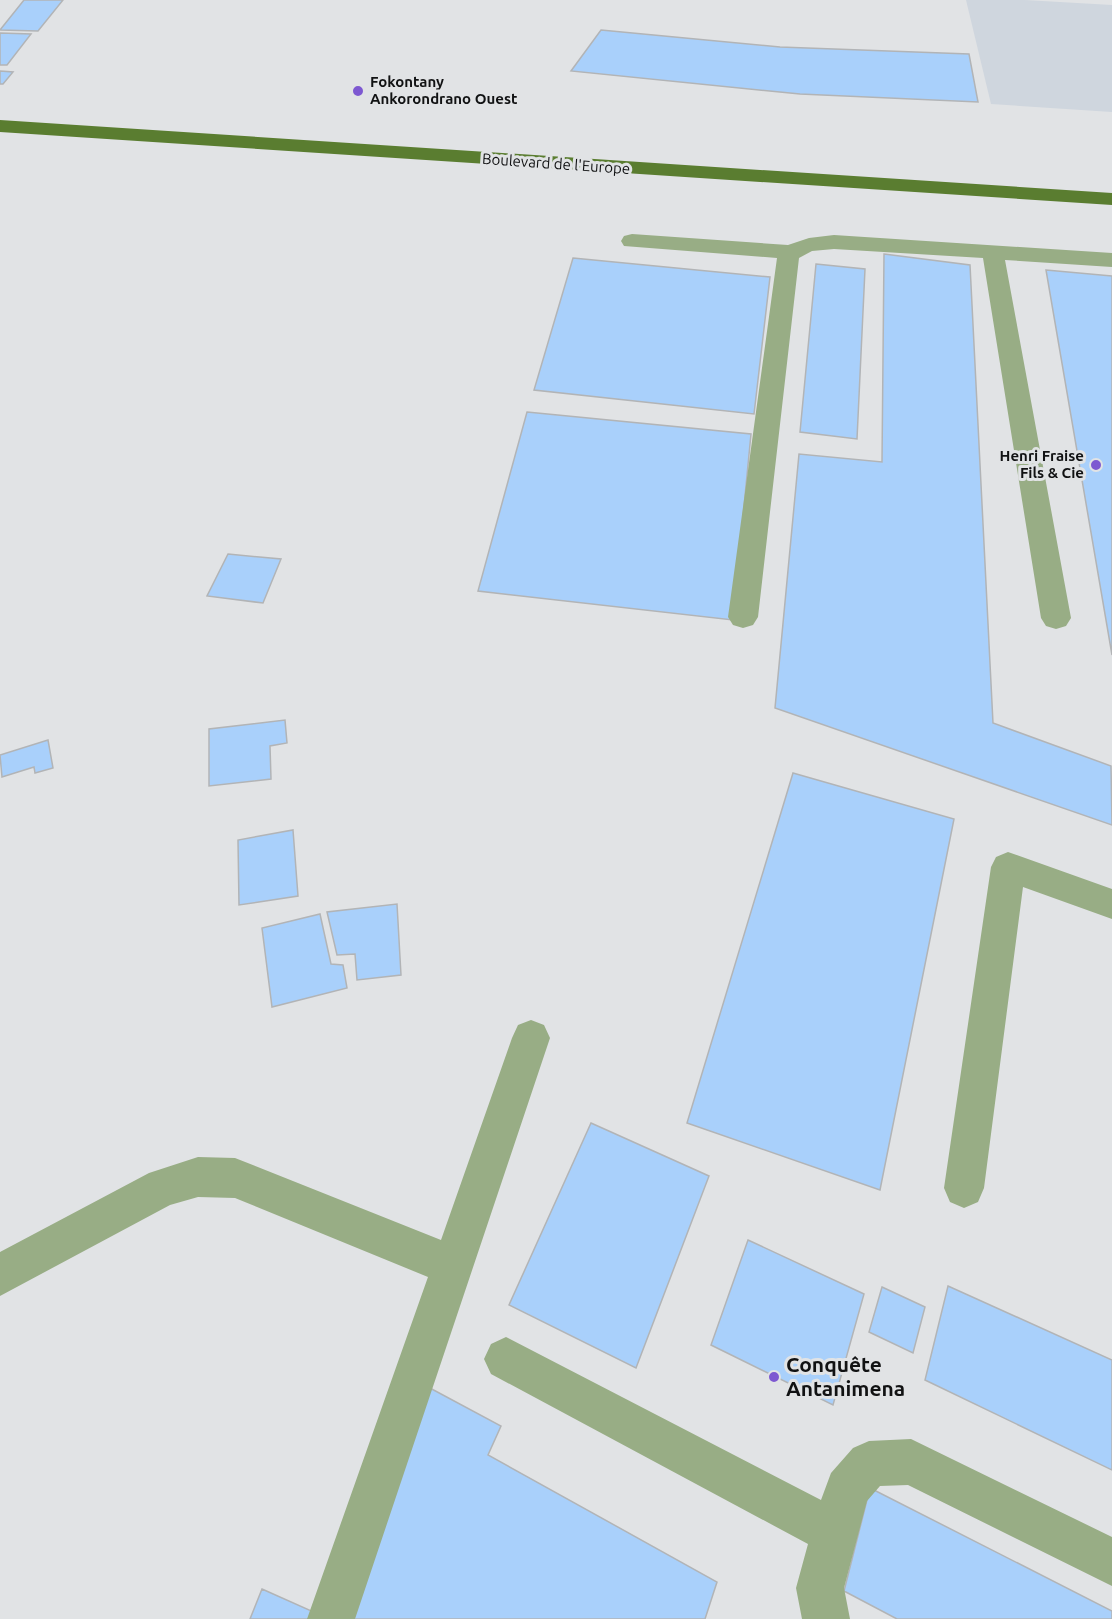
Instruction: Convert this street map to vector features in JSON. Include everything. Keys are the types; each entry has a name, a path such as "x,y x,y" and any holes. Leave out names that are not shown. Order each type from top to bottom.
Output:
{"main road":[{"name":"Boulevard de l'Europe","path":"0,111 1112,182"},
{"name":"Boulevard de l'Europe","path":"0,126 1112,199"}],"street":[{"path":"632,241 791,252 810,244 834,242 1112,260"},
{"path":"743,617 788,257 791,252"},
{"path":"993,253 1056,618"},
{"path":"963,1188 1008,867 1112,904"},
{"path":"331,1619 531,1038"},
{"path":"0,1275 163,1187 198,1177 235,1178 453,1266"},
{"path":"506,1359 835,1533"},
{"path":"826,1619 819,1588 847,1489 869,1464 911,1462 1112,1562"}],"shaded area":[{"path":"966,0 1025,0 1112,5 1112,112 991,104"}],"building":[{"path":"24,0 63,0 38,31 0,30"},
{"path":"601,30 780,47 969,54 978,102 800,94 571,71"},
{"path":"0,33 31,34 7,65 0,65"},
{"path":"0,71 13,72 3,84 0,84"},
{"path":"884,254 970,265 993,723 1111,766 1112,825 775,708 799,454 882,462"},
{"path":"573,258 770,277 754,414 534,390"},
{"path":"816,264 865,269 857,439 800,432"},
{"name":"Henri Fraise Fils & Cie","path":"1046,270 1112,276 1112,655"},
{"path":"527,412 751,434 733,620 478,591"},
{"path":"228,554 281,559 263,603 207,596"},
{"path":"285,720 287,743 270,746 271,779 209,786 209,729"},
{"path":"48,740 53,768 35,773 34,767 2,777 0,755"},
{"path":"793,773 954,819 880,1190 687,1123"},
{"path":"293,830 298,896 239,905 238,840"},
{"path":"397,904 401,975 357,980 355,954 337,955 327,912"},
{"path":"320,914 331,964 343,965 347,988 272,1007 262,928"},
{"path":"591,1123 709,1176 636,1368 509,1305"},
{"path":"748,1240 864,1294 833,1405 711,1345"},
{"path":"948,1286 1112,1360 1112,1470 925,1380"},
{"path":"882,1287 925,1307 913,1353 869,1332"},
{"path":"428,1387 501,1426 488,1455 717,1582 705,1619 347,1619"},
{"path":"870,1488 1112,1611 1112,1619 897,1619 844,1591"},
{"path":"262,1589 316,1613 313,1619 250,1619"}],"place":[{"name":"Fokontany Ankorondrano Ouest","path":"358,91"},
{"name":"Henri Fraise Fils & Cie","path":"1096,465"},
{"name":"Conquête Antanimena","path":"774,1377"}]}
